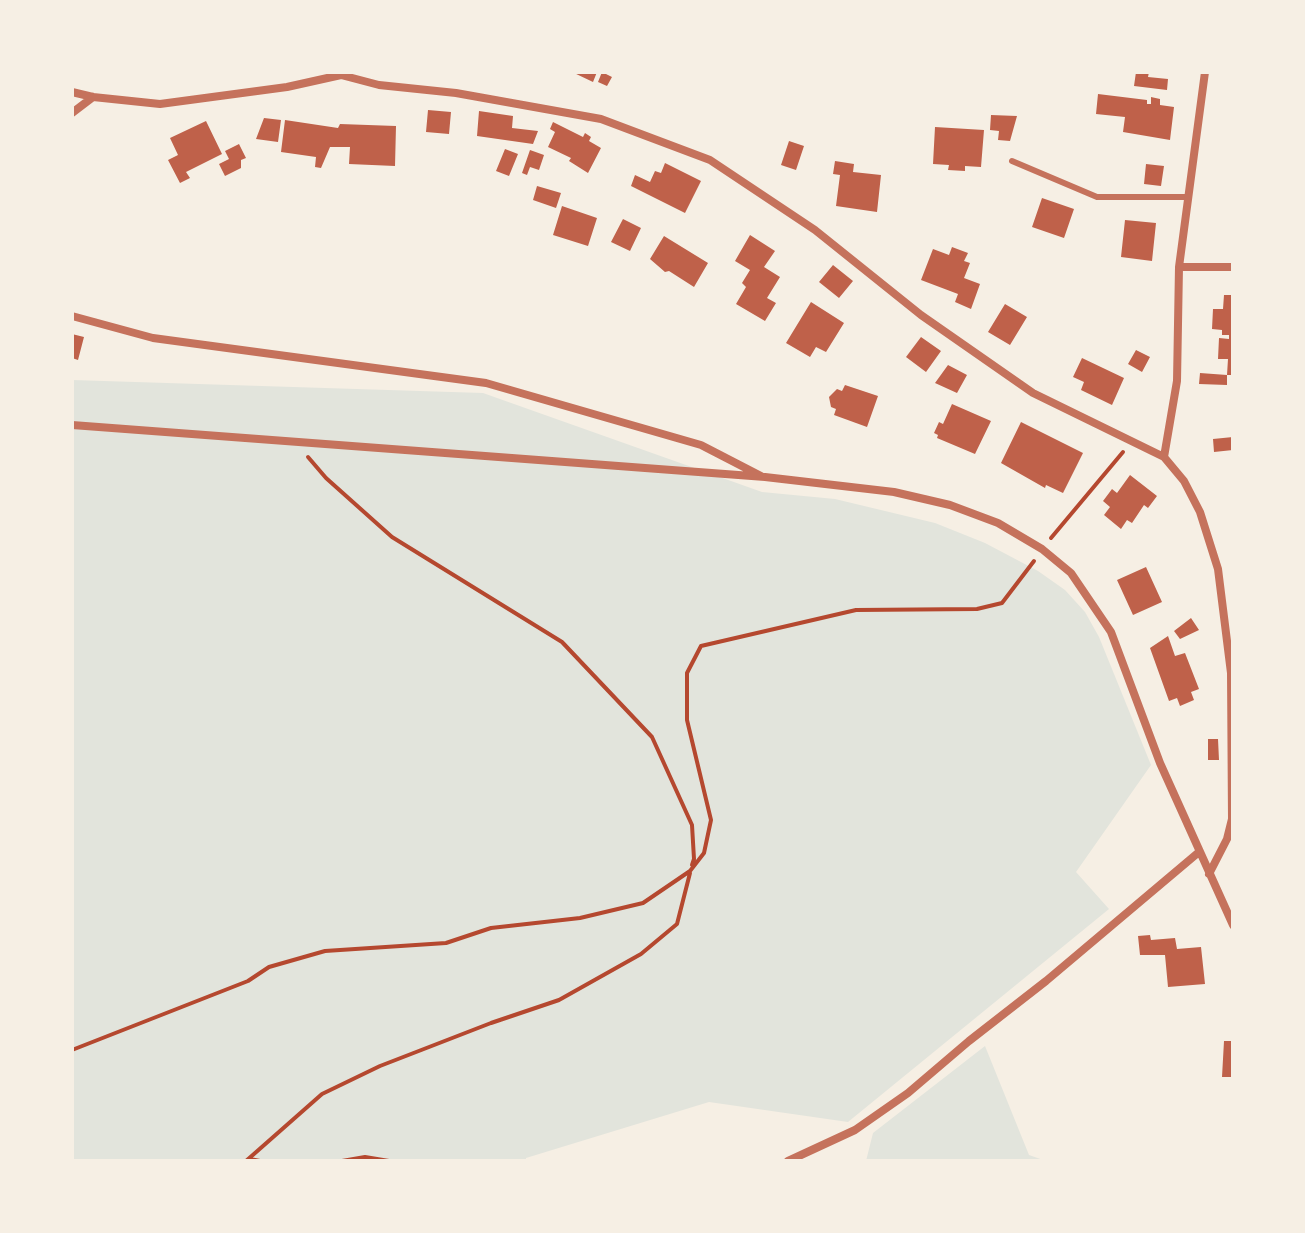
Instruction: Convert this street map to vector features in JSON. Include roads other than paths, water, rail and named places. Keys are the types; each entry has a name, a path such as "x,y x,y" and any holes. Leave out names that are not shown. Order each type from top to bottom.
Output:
{"street":[{"path":"1164,457 1177,381 1179,267 1205,72"},
{"path":"72,92 160,104 287,87 340,74 379,85 456,93 601,119 710,160 815,230 921,315 1033,393 1164,457 1184,481 1200,512 1218,569 1231,673 1232,819 1227,839 1209,874"},
{"path":"72,113 93,97"},
{"path":"1179,267 1233,267"},
{"path":"72,316 153,338 486,383 701,445 765,477"},
{"path":"72,425 765,477 894,492 950,505 998,523 1042,549 1071,573 1111,632 1160,763 1233,925"},
{"path":"788,1161 855,1130 908,1093 1199,852"}],"lane":[{"path":"1012,161 1097,197 1188,197"}]}
